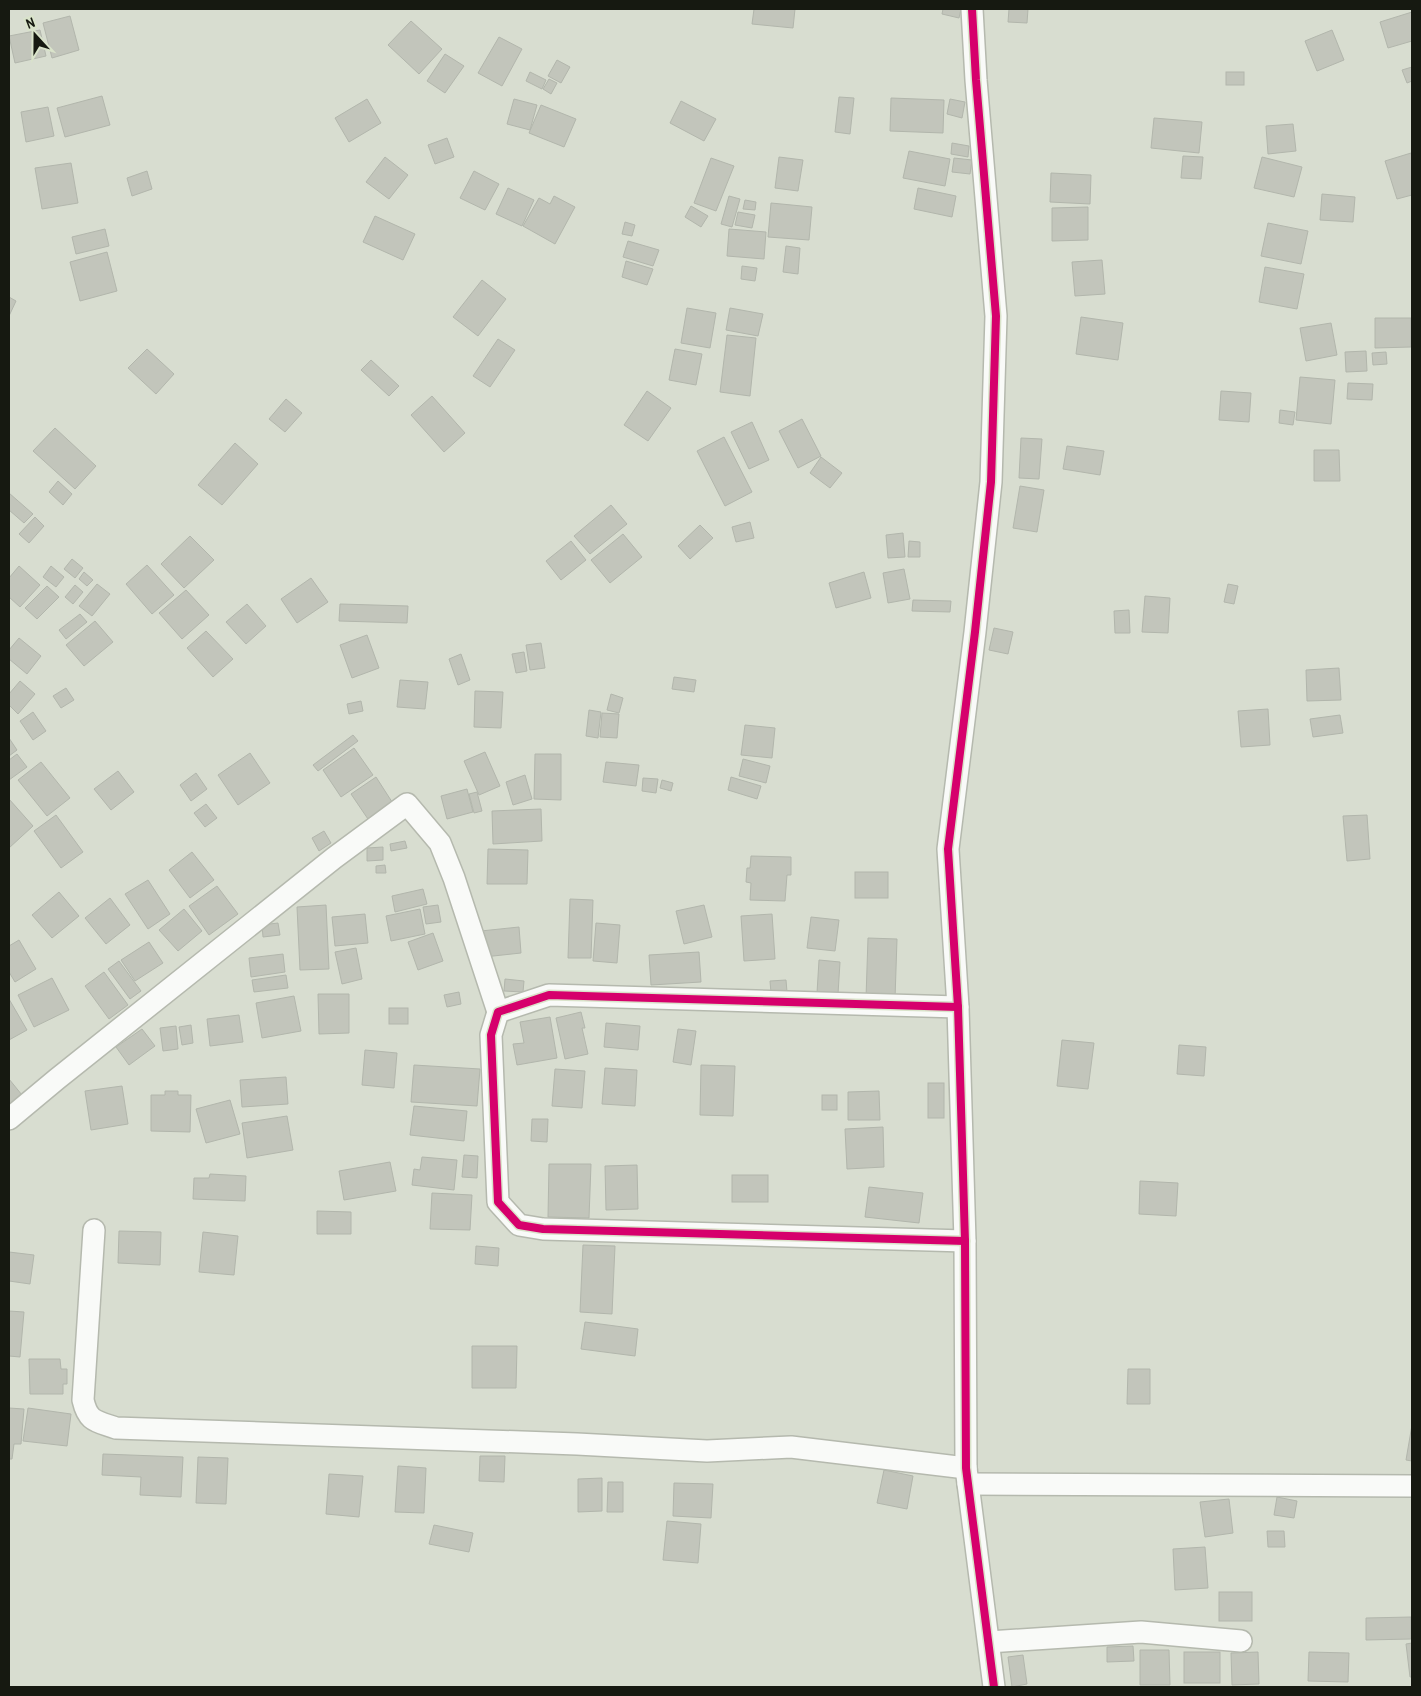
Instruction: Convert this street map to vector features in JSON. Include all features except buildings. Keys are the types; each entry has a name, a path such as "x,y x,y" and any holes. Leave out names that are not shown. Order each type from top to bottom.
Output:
{"street":[{"path":"972,9 976,80 996,316 991,482 948,849 958,1007 965,1241 967,1476 994,1687"},
{"path":"9,1119 334,858 407,804 440,843 454,878 498,1012 491,1035 498,1202 519,1225 543,1229 965,1241"},
{"path":"498,1012 549,995 958,1007"},
{"path":"94,1230 83,1400 92,1420 116,1428 577,1444 707,1451 791,1446 967,1476 1412,1486"},
{"path":"989,1642 1142,1632 1240,1641"}],"cycle path":[{"path":"972,9 976,80 996,316 991,482 975,632 948,849 958,1007 965,1241 966,1468 994,1687"},
{"path":"958,1007 549,995 498,1012 491,1035 498,1202 519,1225 543,1229 965,1241"}]}
